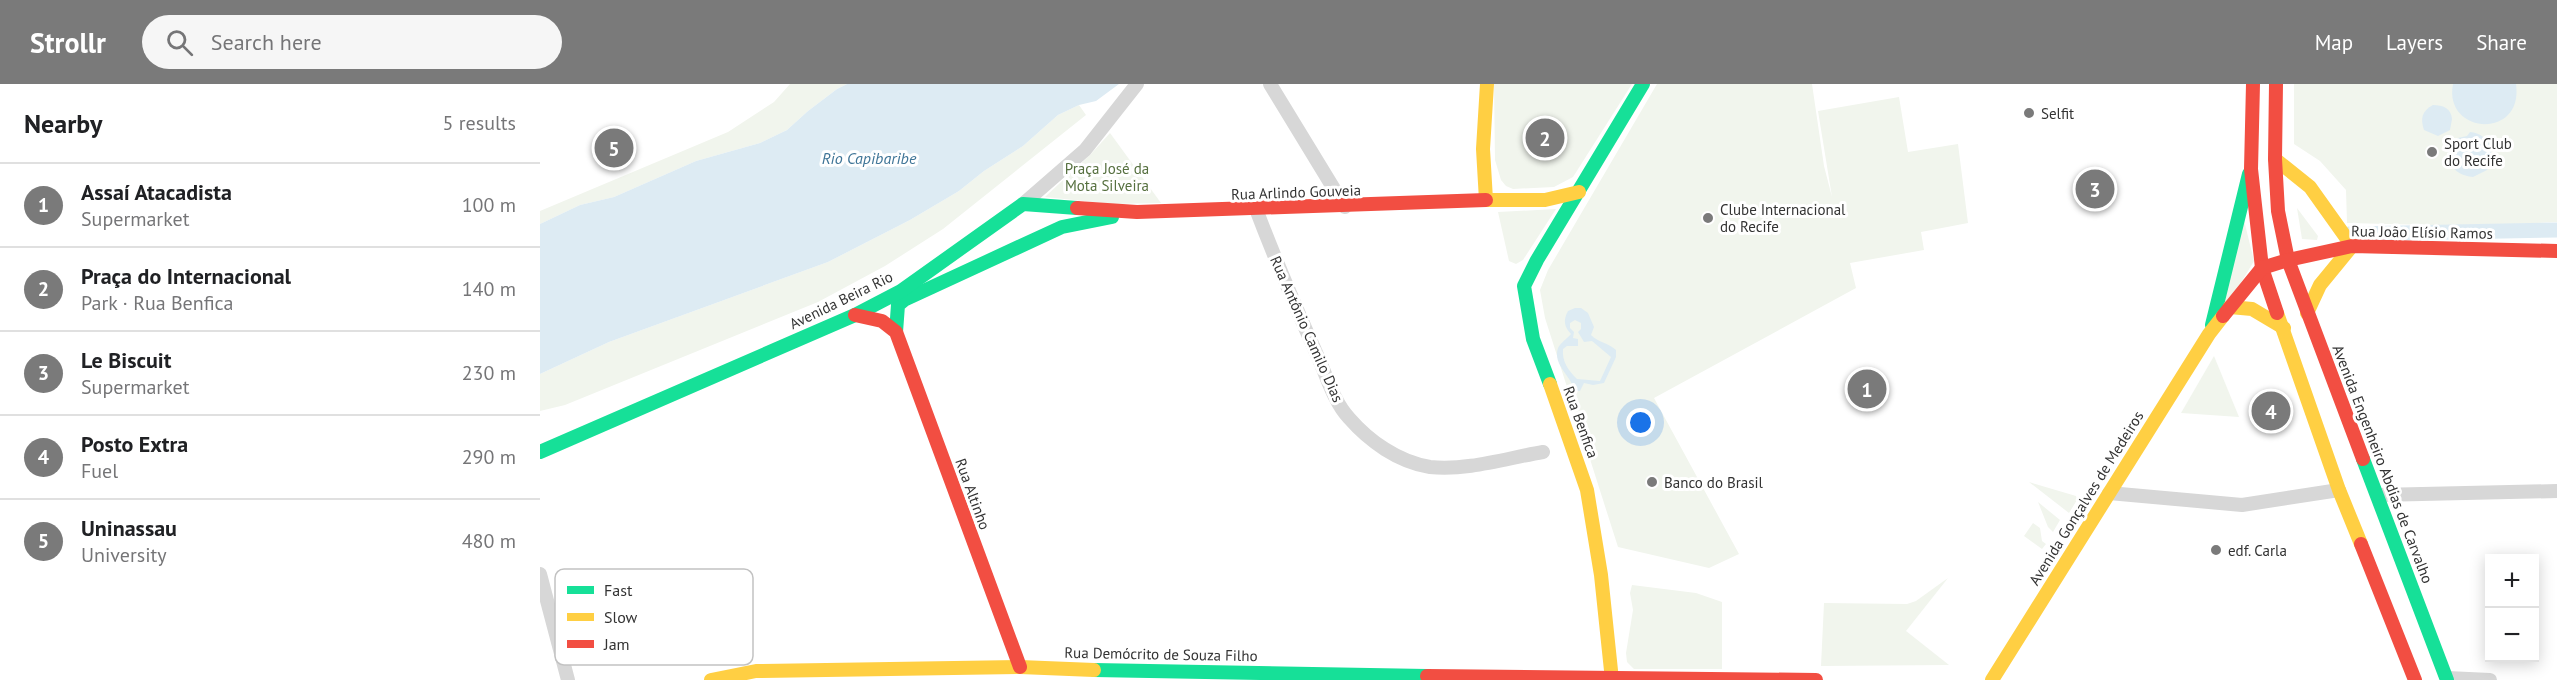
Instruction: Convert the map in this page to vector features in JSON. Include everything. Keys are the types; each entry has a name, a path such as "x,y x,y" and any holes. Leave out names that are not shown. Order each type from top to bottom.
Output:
{"main road":[{"name":"Rua Benfica","path":"1611,678 1601,575 1587,490 1569,433 1533,339 1524,286 1537,260 1643,84"},
{"path":"2253,84 2251,169 2262,268 2339,490 2415,680"},
{"name":"Avenida Engenheiro Abdias de Carvalho","path":"2276,84 2275,159 2278,211 2288,260 2447,679"},
{"path":"1486,85 1484,172 1486,200 1528,201 1567,196 1579,192"},
{"path":"2275,159 2314,191 2332,223 2352,246 2320,285 2307,313"},
{"name":"Avenida Gonçalves de Medeiros","path":"2209,334 2251,169"},
{"path":"1456,202 1470,195 1480,184 1484,172"},
{"name":"Rua Arlindo Gouveia","path":"1023,204 1137,212 1345,207 1486,200"},
{"name":"Avenida Beira Rio","path":"540,452 855,315 901,291 1023,204"},
{"name":"Rua Arlindo Gouveia","path":"896,332 898,305 904,300 1062,227 1137,212"},
{"name":"Rua João Elísio Ramos","path":"2288,260 2352,246 2557,251"},
{"path":"2262,268 2288,260"},
{"name":"Avenida Gonçalves de Medeiros","path":"1992,680 2209,334 2262,268"},
{"path":"2230,308 2250,307 2284,327"},
{"path":"855,315 879,318 896,332"},
{"name":"Rua Altinho","path":"896,332 1020,667"},
{"name":"Rua Demócrito de Souza Filho","path":"711,680 757,676 978,675 1020,667 1194,676 1816,680"}],"street":[{"name":"Avenida Beira Rio","path":"1023,204 1085,150 1137,84"},
{"path":"1270,84 1345,207"},
{"name":"Rua Antônio Camilo Dias","path":"1256,209 1279,269 1336,397 1348,417 1373,441 1389,452 1409,461 1428,466 1452,468 1543,452"},
{"path":"2109,493 2242,505 2339,490"},
{"path":"2378,495 2557,491"},
{"path":"540,574 555,631"},
{"path":"564,665 568,680"},
{"path":"2447,679 2490,680"}],"green space":[{"path":"790,84 847,84 808,111 787,130 760,143 696,161 614,197 580,205 540,224 540,211 728,132 774,102"},
{"path":"1494,84 1632,84 1573,177 1554,187 1513,189 1501,180 1495,160"},
{"name":"Clube Internacional do Recife","path":"1657,84 1812,84 1824,166 1832,197 1818,111 1899,97 1908,152 1958,144 1968,223 1921,232 1924,250 1850,263 1856,288 1654,398 1739,554 1709,568 1618,547 1545,318 1540,290 1548,270"},
{"name":"Sport Club do Recife","path":"2294,84 2557,84 2557,222 2467,226 2347,223 2346,190 2320,161 2294,144"},
{"path":"1079,105 1086,115 943,229 885,266 818,302 565,405 540,411 540,374 609,342 828,262 910,220 959,191 984,171 1023,146 1058,115"},
{"name":"Praça José da Mota Silveira","path":"1110,133 1161,203 1112,204 1045,197 1091,154"},
{"path":"2297,208 2318,236 2317,240 2302,239"},
{"path":"1556,209 1523,260 1516,264 1509,261 1498,212"},
{"path":"2243,216 2254,261 2222,314"},
{"path":"2214,356 2239,417 2181,413"},
{"path":"2029,482 2076,496 2077,500 2069,513"},
{"path":"2038,502 2060,520 2053,532 2048,527"},
{"path":"2033,523 2040,528 2042,541 2046,544 2042,549 2024,536"},
{"path":"1948,578 1906,631 1949,665 1821,666 1824,603 1907,604 1916,601"},
{"path":"1632,585 1696,593 1722,602 1722,669 1634,669 1627,662 1626,653 1633,610 1630,593"}],"water":[{"name":"Rio Capibaribe","path":"847,84 1119,84 1096,101 1079,105 1058,115 1023,146 984,171 959,191 910,220 828,262 609,342 540,374 540,224 580,205 614,197 696,161 760,143 787,130 808,111"},
{"path":"2453,84 2516,84 2515,102 2508,115 2497,122 2484,124 2471,121 2460,113 2453,101"},
{"path":"2433,105 2446,108 2452,119 2450,130 2438,136 2424,130 2423,126 2424,112"},
{"path":"2470,132 2487,140 2491,151 2487,170 2473,177 2459,173 2449,159 2453,139 2467,136"},
{"path":"1581,308 1588,313 1594,327 1591,335 1616,350 1616,357 1604,383 1593,385 1584,383 1580,391 1574,391 1560,365 1557,354 1559,346 1571,334 1565,323 1568,311","holes":["1575,320 1581,323 1581,329 1578,332 1584,342 1592,341 1611,357 1600,381 1577,379 1565,362 1563,349 1567,346 1578,346 1578,339 1573,338 1574,332 1570,328 1570,323"]}],"waterway":[{"path":"2349,234 2557,230"}],"traffic: fast":[{"path":"1550,384 1533,339 1524,286 1537,260 1643,84"},
{"path":"2212,325 2249,174"},
{"path":"540,452 855,315 901,291 1023,204 1077,208"},
{"path":"896,332 898,305 904,300 1062,227 1112,217"},
{"path":"2363,459 2447,680"},
{"path":"1094,670 1427,676"}],"traffic: slow":[{"path":"1487,84 1483,149 1486,200 1545,200 1579,192"},
{"path":"2275,159 2310,187 2352,246 2320,285 2307,313"},
{"path":"2230,307 2252,309 2284,328"},
{"path":"2277,313 2339,490 2361,544"},
{"path":"1992,680 2209,334 2223,316"},
{"path":"1550,384 1587,490 1601,575 1612,680"},
{"path":"711,680 756,671 1020,667 1094,670"}],"traffic: jam":[{"path":"2253,84 2251,169 2262,268 2277,313"},
{"path":"2276,84 2275,159 2278,211 2288,260 2363,459"},
{"path":"1077,208 1137,212 1486,200"},
{"path":"2288,260 2352,246 2557,251"},
{"path":"2223,316 2262,268 2288,260"},
{"path":"855,315 882,321 896,332 1020,667"},
{"path":"2361,544 2415,680"},
{"path":"1427,676 1816,680"}],"place":[{"name":"Selfit","path":"2029,113"},
{"name":"Praça do Internacional","path":"1545,138"},
{"name":"Uninassau","path":"614,148"},
{"name":"Sport Club do Recife","path":"2432,152"},
{"name":"Le Biscuit","path":"2095,189"},
{"name":"Clube Internacional do Recife","path":"1708,218"},
{"name":"Assaí Atacadista","path":"1867,389"},
{"name":"Posto Extra","path":"2271,411"},
{"name":"Banco do Brasil","path":"1652,482"},
{"name":"edf. Carla","path":"2216,550"}]}
